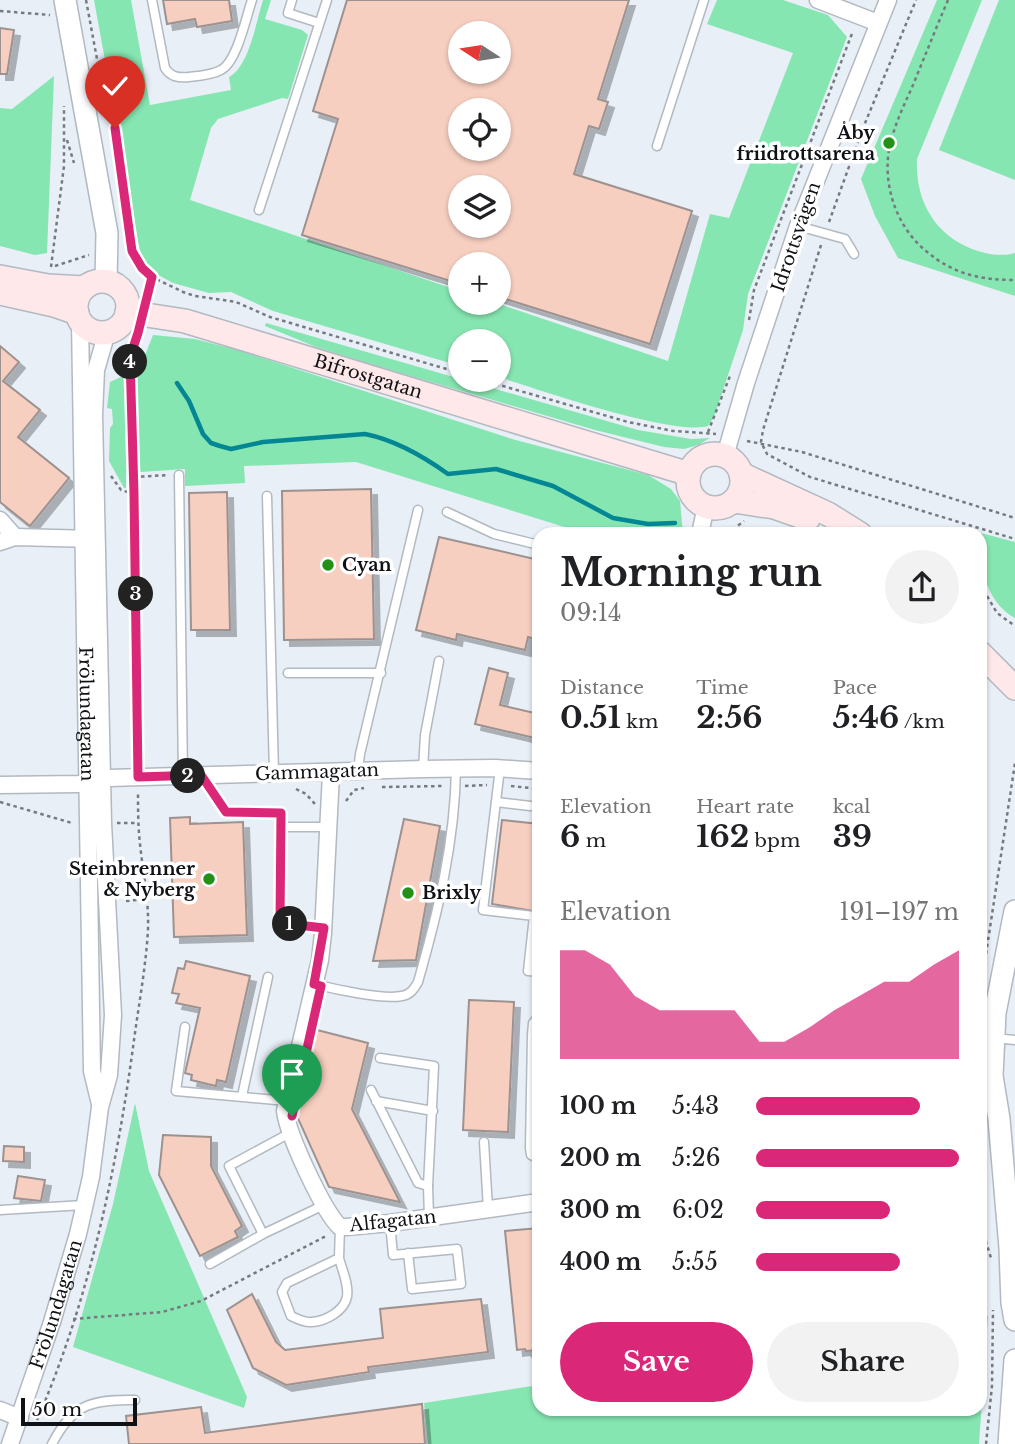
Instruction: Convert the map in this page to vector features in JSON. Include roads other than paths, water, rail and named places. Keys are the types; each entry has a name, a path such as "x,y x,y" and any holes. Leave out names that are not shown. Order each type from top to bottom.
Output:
{"main road":[{"path":"3,288 54,305 78,317 92,330 107,332 135,313 123,292 106,281 94,282 84,288 78,297 78,317"},
{"path":"3,288 84,288"},
{"name":"Bifrostgatan","path":"135,313 185,321 689,474"},
{"path":"727,447 741,474 741,490 733,501 725,506 706,506 691,494 689,474 693,466 703,457 716,454 727,447"},
{"path":"741,474 828,514 849,527"},
{"path":"733,501 790,512 825,527"},
{"path":"987,641 1015,666"},
{"path":"987,660 1015,688"}],"street":[{"path":"818,0 878,23"},
{"name":"Idrottsvägen","path":"727,447 798,226 888,0"},
{"path":"59,9 107,233 106,281"},
{"name":"Frölundagatan","path":"10,1444 63,1286 86,1205 100,1107 92,1071 96,823 90,539 78,317"},
{"name":"Frölundagatan","path":"90,539 94,391 96,370 107,332"},
{"path":"702,527 706,506"},
{"path":"0,520 8,540 90,539"},
{"name":"Gammagatan","path":"0,785 138,777 456,768 532,770"},
{"name":"Alfagatan","path":"331,773 324,928 285,1111 290,1133 329,1215 340,1227 390,1223 532,1203"},
{"path":"987,1034 1015,911"},
{"path":"987,1044 999,1119 1015,1320"},
{"path":"1009,1444 1015,1360"},
{"path":"0,1410 20,1418"}],"lane":[{"path":"152,0 164,68 168,74 180,78 219,72 225,68 232,59 252,0"},
{"path":"292,0 288,13 319,23"},
{"path":"259,210 327,0"},
{"path":"657,146 704,0"},
{"path":"798,226 845,239 854,254"},
{"path":"179,475 183,776"},
{"path":"267,496 274,774"},
{"path":"358,771 418,510"},
{"path":"447,512 494,534 532,543"},
{"path":"423,769 425,736 439,661"},
{"path":"288,673 381,673"},
{"path":"314,984 376,995 402,996 412,992 418,982 437,915 453,828 456,768"},
{"path":"500,768 483,910 532,916"},
{"path":"201,775 226,812 281,813 280,923 324,928"},
{"path":"496,802 532,806"},
{"path":"280,827 329,827"},
{"path":"532,934 528,971 532,971"},
{"path":"242,1096 268,978"},
{"path":"185,1027 176,1091 287,1101"},
{"path":"532,1035 532,1156"},
{"path":"987,1038 1015,1040"},
{"path":"380,1058 433,1066 429,1218"},
{"path":"371,1090 418,1183 428,1186"},
{"path":"376,1101 433,1111"},
{"path":"262,1234 229,1166 290,1133"},
{"path":"484,1142 488,1209"},
{"path":"0,1210 86,1205"},
{"path":"210,1264 262,1234 324,1205"},
{"path":"390,1223 393,1255 408,1253 457,1249 461,1284 412,1289 408,1253"},
{"path":"339,1258 287,1283 282,1292 291,1316 312,1322 331,1316 342,1307 347,1297 339,1258 340,1227"},
{"path":"52,1444 61,1426 72,1413 90,1404 135,1400"}],"waterway":[{"path":"177,383 189,401 203,434 211,443 220,446 231,449 263,442 365,434 408,449 448,474 496,469 553,486 613,518 648,524 675,523"}],"place":[{"name":"Åby friidrottsarena","path":"889,143"},
{"name":"Cyan","path":"328,565"},
{"name":"Steinbrenner & Nyberg","path":"209,879"},
{"name":"Brixly","path":"408,893"}]}
